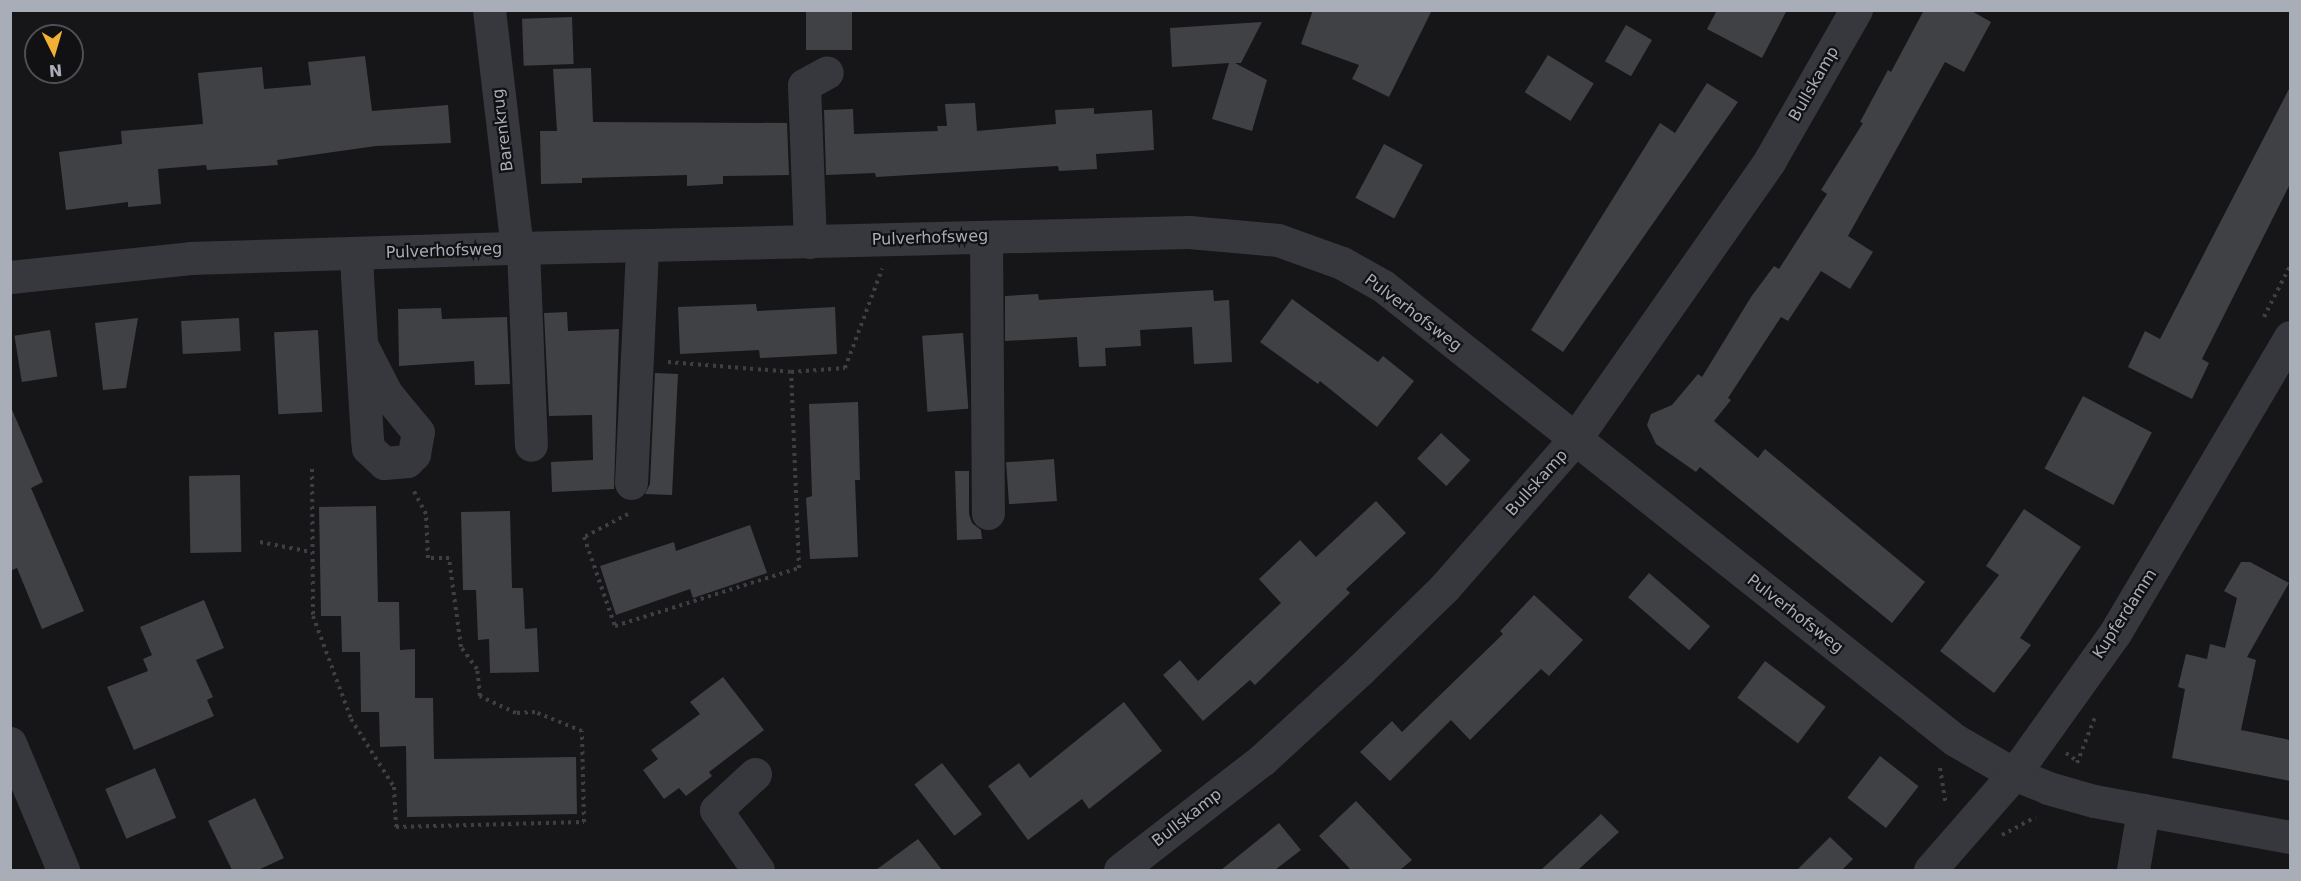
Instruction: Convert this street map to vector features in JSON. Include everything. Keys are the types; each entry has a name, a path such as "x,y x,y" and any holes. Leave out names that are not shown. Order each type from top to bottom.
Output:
{"street":[{"name":"Barenkrug","path":"489,10 520,249 531,445"},
{"name":"Bullskamp","path":"1120,870 1262,760 1361,669 1443,588 1575,440 1770,160 1856,10"},
{"path":"810,242 804,85 827,72"},
{"name":"Pulverhofsweg","path":"10,277 190,258 1190,232 1243,234 1310,249 1383,286 1943,731 2014,774 2094,801 2290,837"},
{"path":"986,237 988,513"},
{"path":"631,483 642,247"},
{"path":"356,255 362,346"},
{"name":"Kupferdamm","path":"1930,870 2014,774 2115,633 2286,357"},
{"path":"10,743 63,870"},
{"path":"755,774 716,810 758,870"},
{"path":"2133,870 2144,810"}],"path":[{"path":"635,359 791,372 845,368 883,266"},
{"path":"631,483 633,511 584,537 615,626 799,568 791,372"},
{"path":"312,469 313,616 351,719 394,787 396,827 584,822 582,730 535,712 516,713 480,696 477,669 461,647 449,558 428,558 426,514 412,488"},
{"path":"260,542 311,552"}],"building":[{"path":"806,10 852,10 852,50 806,50"},
{"path":"1313,10 1432,10 1389,97 1352,79 1359,65 1301,44"},
{"path":"1717,10 1787,10 1762,58 1707,29"},
{"path":"1924,10 1970,10 1991,22 1964,72 1945,62 1848,236 1873,252 1850,289 1821,271 1788,321 1781,317 1728,398 1731,400 1714,421 1758,458 1765,449 1925,582 1892,623 1700,467 1696,472 1656,444 1647,425 1651,414 1672,405 1698,374 1702,377 1751,297 1774,266 1779,269 1827,194 1821,190 1863,123 1860,122 1888,70 1891,72"},
{"path":"572,17 574,64 524,66 522,19"},
{"path":"1262,22 1241,63 1235,63 1267,80 1252,131 1212,119 1229,63 1172,67 1170,28"},
{"path":"1626,25 1652,40 1631,76 1605,61"},
{"path":"1548,55 1594,84 1570,121 1525,92"},
{"path":"365,56 372,111 448,105 451,143 376,146 277,160 278,165 207,170 206,165 158,169 161,204 128,207 128,202 66,210 59,152 122,144 121,131 203,124 198,73 262,67 264,89 311,85 308,62"},
{"path":"591,68 593,122 787,123 789,175 723,176 723,184 687,186 687,175 582,178 582,183 541,184 540,131 557,131 553,69"},
{"path":"1707,83 1738,102 1563,352 1531,330 1660,123 1675,133"},
{"path":"2290,87 2290,184 2202,359 2209,363 2192,399 2128,367 2145,331 2160,339"},
{"path":"975,103 977,131 1056,124 1055,110 1094,108 1094,114 1152,110 1154,150 1096,154 1097,169 1059,171 1058,166 876,177 875,173 826,175 824,110 853,109 854,134 938,131 937,126 947,126 945,104"},
{"path":"1384,144 1423,165 1394,219 1355,198"},
{"path":"1213,290 1214,301 1229,300 1232,362 1194,364 1192,327 1140,330 1141,346 1105,348 1106,366 1079,367 1077,337 1005,341 1005,296 1038,294 1039,300"},
{"path":"1292,299 1378,362 1383,356 1414,381 1377,427 1320,381 1318,384 1260,342"},
{"path":"756,304 757,311 835,307 837,354 760,358 759,350 680,354 678,307"},
{"path":"441,308 442,319 507,317 510,384 475,385 474,361 399,366 398,309"},
{"path":"567,312 568,331 619,329 614,489 552,492 551,462 593,460 592,415 549,416 544,313"},
{"path":"138,318 126,388 103,390 95,323"},
{"path":"239,318 241,351 183,354 181,321"},
{"path":"50,330 57,376 22,382 14,336"},
{"path":"318,330 322,412 278,414 274,332"},
{"path":"963,333 968,409 927,412 922,336"},
{"path":"655,373 678,374 672,495 645,494 650,484"},
{"path":"2083,396 2152,433 2113,505 2045,468"},
{"path":"858,402 860,480 855,480 858,557 810,559 806,498 812,496 809,404"},
{"path":"10,405 43,482 31,488 84,611 42,629 17,568 10,571"},
{"path":"1441,433 1470,460 1446,486 1417,459"},
{"path":"1054,459 1057,501 1009,504 1006,462"},
{"path":"955,471 969,471 969,514 972,523 981,530 982,539 957,540"},
{"path":"240,475 241,552 190,553 189,476"},
{"path":"1376,501 1406,533 1346,589 1350,593 1255,685 1250,680 1203,721 1163,675 1180,660 1198,681 1281,603 1259,579 1300,540 1316,557"},
{"path":"376,506 378,602 399,602 400,650 415,649 415,698 433,698 434,759 576,757 577,814 407,817 406,746 380,747 379,712 361,712 360,652 342,652 341,616 321,616 319,507"},
{"path":"2024,509 2081,547 2020,638 2031,645 1994,693 1940,651 1999,575 1986,566"},
{"path":"510,511 512,588 523,588 525,629 537,628 539,672 490,673 489,639 478,640 476,590 463,590 461,512"},
{"path":"750,525 767,573 693,598 690,589 616,615 600,566 674,542 676,551"},
{"path":"2241,562 2250,562 2289,583 2247,657 2256,660 2241,730 2290,740 2290,781 2172,758 2185,689 2178,687 2186,654 2207,659 2210,644 2225,648 2237,598 2224,591"},
{"path":"1649,573 1710,626 1689,650 1628,597"},
{"path":"1534,595 1583,640 1549,676 1541,669 1470,740 1451,720 1390,781 1360,752 1392,721 1402,732 1503,634 1500,631"},
{"path":"204,600 224,648 196,660 213,697 207,700 214,716 134,750 107,687 148,671 143,659 152,655 140,627"},
{"path":"1765,661 1826,707 1798,743 1737,698"},
{"path":"723,677 764,730 709,772 712,776 686,796 679,788 664,799 643,770 658,759 651,750 700,714 690,702"},
{"path":"1124,702 1162,751 1089,809 1082,799 1028,840 988,786 1019,763 1030,778"},
{"path":"1880,756 1919,786 1886,828 1847,798"},
{"path":"942,763 982,814 954,836 914,785"},
{"path":"155,768 176,818 126,839 105,789"},
{"path":"255,798 284,858 258,870 232,870 208,821"},
{"path":"1356,801 1412,860 1400,870 1351,870 1319,836"},
{"path":"1601,814 1619,832 1578,870 1541,870"},
{"path":"1279,823 1301,850 1275,870 1221,870"},
{"path":"1830,837 1853,859 1842,870 1797,870"},
{"path":"918,839 942,870 876,870"}]}
